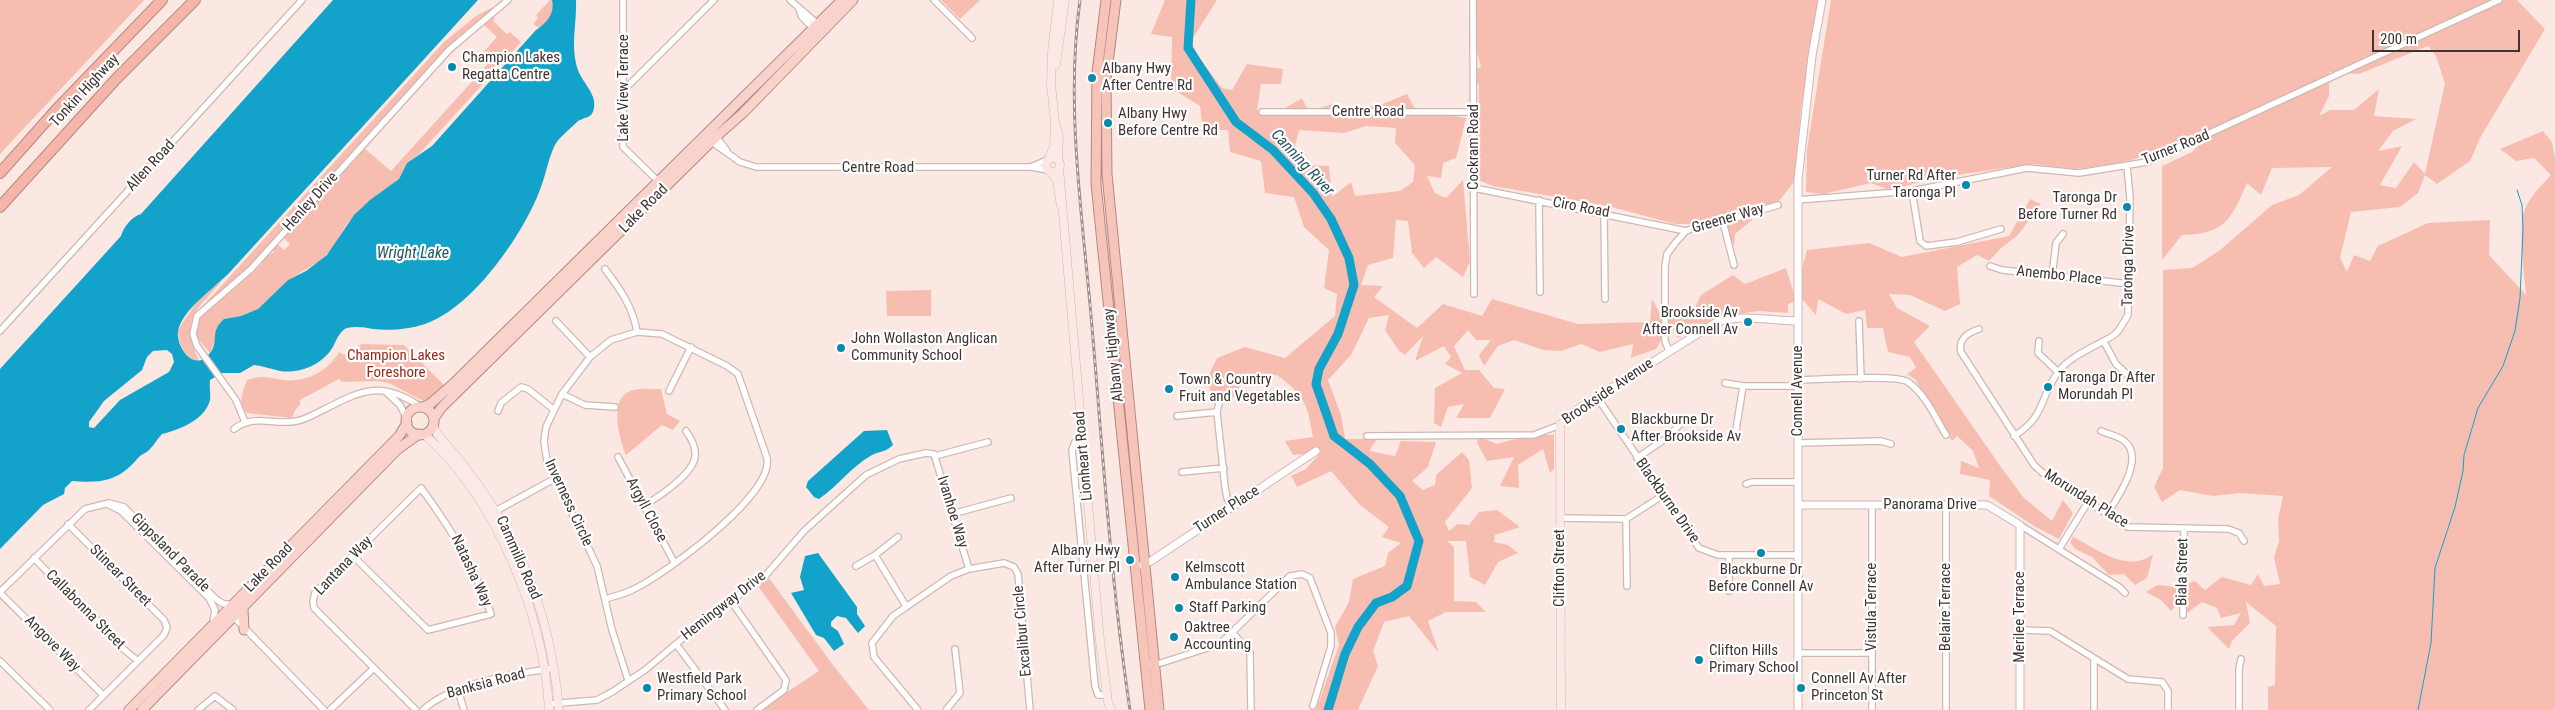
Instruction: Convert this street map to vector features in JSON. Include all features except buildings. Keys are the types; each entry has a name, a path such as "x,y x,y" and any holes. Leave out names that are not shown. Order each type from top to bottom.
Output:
{"highway":[{"name":"Tonkin Highway","path":"0,173 56,110 162,0"},
{"name":"Tonkin Highway","path":"0,207 117,78 195,0"},
{"name":"Albany Highway","path":"1106,0 1097,73 1095,164 1118,399 1155,664 1159,710"},
{"name":"Albany Highway","path":"1116,0 1106,78 1106,163 1130,398 1141,565 1145,665 1150,710"},
{"path":"1095,164 1106,163"},
{"path":"1118,399 1130,398"}],"main road":[{"name":"Lake Road","path":"819,29 842,0"},
{"name":"Lake Road","path":"422,407 430,404 453,384 819,29 854,0"},
{"name":"Lionheart Road","path":"1058,0 1052,52 1054,146 1046,166 1057,181 1057,191 1062,210 1107,702 1111,710"},
{"name":"Lionheart Road","path":"1053,102 1064,0"},
{"name":"Lionheart Road","path":"1055,123 1059,136 1059,164 1064,197 1062,210"},
{"path":"1048,160 1059,164"},
{"path":"1049,171 1059,164"},
{"name":"Lake Road","path":"434,422 442,407 661,184"},
{"path":"422,407 430,411 434,422 421,434 411,431 407,421 413,409 422,407"},
{"name":"Lake Road","path":"129,710 400,435 407,421"},
{"name":"Cammillo Road","path":"434,422 438,435 472,474 496,511 530,579 542,616 554,668 558,707"},
{"name":"Clifton Street","path":"1560,426 1561,710"},
{"name":"Lake Road","path":"142,710 398,449 421,434"},
{"name":"Cammillo Road","path":"421,434 475,494 504,545 532,619 544,670 549,707"},
{"path":"243,608 244,630"}],"street":[{"name":"Allen Road","path":"0,331 302,0"},
{"name":"Henley Drive","path":"245,422 236,400 200,351 194,334 194,323 199,314 251,269 449,50 508,0"},
{"name":"Lake View Terrace","path":"623,0 623,147 661,184"},
{"path":"622,87 629,85 714,0"},
{"path":"790,0 819,29"},
{"path":"934,0 972,38"},
{"name":"Cockram Road","path":"1473,0 1474,294"},
{"name":"Connell Avenue","path":"1798,710 1797,200 1799,163 1822,0"},
{"name":"Turner Road","path":"1797,200 1912,191 2027,168 2080,174 2147,162 2499,0"},
{"name":"Centre Road","path":"1262,112 1474,112"},
{"name":"Centre Road","path":"710,136 740,162 756,167 1031,167 1049,171"},
{"name":"Centre Road","path":"1031,167 1048,160"},
{"name":"Taronga Drive","path":"2014,436 2035,420 2058,372 2068,363 2104,342 2119,330 2124,323 2130,308 2130,197 2127,166"},
{"name":"Ciro Road","path":"1474,188 1686,231"},
{"path":"1912,191 1920,241 1926,246 1957,242 2001,229"},
{"path":"1539,200 1540,292"},
{"name":"Greener Way","path":"1669,351 1665,336 1667,254 1686,231 1708,222 1723,222 1778,205"},
{"path":"1604,213 1605,299"},
{"path":"1723,222 1734,265"},
{"path":"2052,276 2056,243 2063,234"},
{"name":"Anembo Place","path":"1990,266 2002,270 2130,284"},
{"path":"605,269 626,299 634,317 637,332"},
{"name":"Brookside Avenue","path":"1367,436 1534,435 1560,426 1570,416 1597,397 1669,351 1721,321 1798,318"},
{"path":"556,321 590,357"},
{"path":"1859,321 1860,378"},
{"name":"Morundah Place","path":"1979,329 1970,332 1962,339 1959,345 1961,352 2014,436 2039,471 2132,528 2228,529 2238,533 2244,541"},
{"name":"Inverness Circle","path":"605,599 633,590 724,526 764,476 768,466 738,374 727,366 690,347 658,333 637,332 611,340 590,357 553,409 546,427 544,442 547,461 554,480 589,546 597,566 612,630 628,680"},
{"path":"2039,341 2038,353 2058,372"},
{"path":"2104,342 2116,364 2130,377"},
{"path":"669,391 690,347"},
{"path":"1725,382 1743,386 1860,378 1906,380 1920,392 1946,434"},
{"path":"1736,430 1743,386"},
{"path":"498,411 501,403 521,388 528,389 553,409"},
{"path":"234,428 245,422 267,420 297,422 356,392 370,389 408,398 422,407"},
{"path":"384,391 400,405 407,421"},
{"path":"562,394 585,405 615,407"},
{"name":"Blackburne Drive","path":"1597,397 1662,496 1699,548 1707,552 1729,555 1797,555"},
{"path":"1220,399 1217,412 1227,496 1232,507"},
{"path":"1177,416 1217,412"},
{"path":"1637,458 1668,436 1682,422"},
{"path":"643,506 667,491 694,462 695,451 686,431"},
{"path":"2101,431 2123,440 2130,452 2128,478 2107,514"},
{"path":"1083,438 1075,442 1072,450 1095,686 1098,695 1107,702"},
{"path":"1798,442 1881,441 1891,444"},
{"name":"Hemingway Drive","path":"549,707 597,700 628,680 764,576 805,530 866,475 899,459 926,453 935,455 988,442"},
{"name":"Turner Place","path":"1141,565 1316,451"},
{"name":"Ivanhoe Way","path":"935,455 969,569"},
{"name":"Argyll Close","path":"618,457 674,562"},
{"path":"1182,472 1224,468"},
{"path":"487,516 554,480"},
{"path":"1746,484 1752,482 1798,482"},
{"name":"Lantana Way","path":"416,710 313,605 315,593 421,488"},
{"name":"Natasha Way","path":"353,556 428,630 491,614 467,557 442,516 421,488"},
{"path":"1560,518 1626,519 1662,496"},
{"path":"952,514 1011,498"},
{"path":"2059,549 2088,502"},
{"name":"Gippsland Parade","path":"107,504 116,503 124,507 217,600 224,604 232,605"},
{"path":"0,592 86,507 107,504"},
{"name":"Gippsland Parade","path":"107,504 121,511 209,598 216,612 215,622"},
{"name":"Belaire Terrace","path":"1946,504 1946,710"},
{"name":"Panorama Drive","path":"1798,505 1987,505 2119,587 2125,594"},
{"name":"Vistula Terrace","path":"1872,505 1872,710"},
{"path":"1626,519 1627,586"},
{"name":"Stinear Street","path":"68,524 164,620 167,629 138,661"},
{"name":"Merilee Terrace","path":"2020,525 2020,710"},
{"name":"Biala Street","path":"2183,615 2184,529"},
{"path":"856,566 876,555 898,537"},
{"path":"876,555 906,606"},
{"path":"1729,555 1729,590"},
{"name":"Callabonna Street","path":"34,558 75,601 92,614 121,647 138,661"},
{"name":"Excalibur Circle","path":"918,710 876,659 872,651 872,643 893,616 951,576 969,569 1004,563 1013,566 1017,572 1030,710"},
{"path":"1145,665 1155,664 1220,644 1233,634 1290,576 1305,575 1310,578 1331,633 1331,646 1312,706"},
{"name":"Angove Way","path":"0,592 103,695"},
{"path":"731,602 786,680 784,690 757,710"},
{"path":"232,605 233,619 324,710"},
{"path":"215,622 233,619"},
{"path":"2020,630 2053,632 2128,680 2162,682 2168,692 2168,710"},
{"path":"1233,634 1250,653 1251,710"},
{"path":"676,644 725,710"},
{"path":"946,710 960,693 955,650"},
{"path":"1798,653 1872,653"},
{"path":"2094,659 2094,710"},
{"path":"2239,710 2239,668 2241,659"},
{"path":"0,661 50,710"},
{"path":"89,710 138,661"},
{"path":"330,710 374,668"},
{"name":"Banksia Road","path":"423,710 440,697 458,690 554,668"},
{"path":"458,690 464,710"},
{"path":"198,710 215,694 233,710"}],"green space":[{"path":"0,0 144,0 0,154"},
{"path":"552,0 553,5 552,13 539,28 533,24 538,18 536,15"},
{"path":"941,0 980,0 960,19"},
{"path":"1165,0 1217,0 1191,41 1198,56 1222,88 1232,90 1247,64 1283,69 1281,84 1261,84 1257,111 1277,113 1302,98 1309,112 1335,103 1347,117 1354,109 1380,105 1407,94 1415,109 1466,118 1456,158 1443,163 1441,178 1427,176 1435,193 1446,198 1463,180 1470,261 1463,277 1436,257 1424,268 1412,253 1408,221 1396,220 1393,258 1368,265 1361,285 1383,286 1374,297 1417,328 1443,304 1482,316 1492,299 1578,324 1650,322 1652,299 1665,322 1675,310 1694,309 1701,295 1733,275 1745,284 1786,268 1795,297 1807,250 1869,243 1902,257 2009,236 2030,199 2041,204 2018,235 2000,249 1989,261 1977,255 1957,267 1960,304 1945,311 1910,295 1889,294 1897,308 1930,326 1914,342 2024,498 2052,521 2063,500 2073,513 2059,539 2034,526 1989,496 1990,480 1960,474 1961,461 1979,468 1973,451 1957,436 1952,441 1915,379 1907,374 1916,368 1910,357 1888,352 1883,328 1867,328 1865,310 1846,314 1818,299 1816,315 1802,299 1788,304 1788,313 1759,311 1723,316 1678,338 1670,325 1656,349 1631,358 1633,344 1600,352 1581,344 1561,351 1543,350 1514,340 1498,346 1484,366 1479,355 1491,340 1476,340 1468,330 1454,346 1465,370 1479,370 1494,388 1505,389 1490,418 1456,418 1464,404 1448,407 1441,427 1434,423 1435,388 1462,373 1445,364 1451,357 1444,346 1415,361 1423,336 1405,355 1399,351 1385,330 1389,315 1369,318 1351,355 1328,380 1341,415 1345,439 1377,439 1369,451 1395,456 1401,441 1436,442 1428,467 1412,481 1423,490 1435,485 1436,475 1462,452 1469,460 1472,488 1445,522 1449,531 1457,524 1469,525 1479,512 1497,510 1520,527 1495,535 1494,542 1508,545 1518,553 1498,562 1485,585 1470,577 1466,541 1447,541 1454,547 1454,601 1476,602 1486,612 1446,612 1428,621 1439,653 1409,616 1384,622 1373,651 1378,666 1358,710 1316,710 1339,645 1335,627 1349,602 1353,579 1385,566 1388,553 1401,543 1382,537 1389,527 1360,505 1331,471 1297,487 1291,476 1306,469 1321,452 1293,455 1285,441 1313,437 1309,416 1303,401 1294,389 1277,375 1246,377 1232,399 1214,399 1206,380 1217,358 1245,347 1285,358 1335,316 1337,294 1324,288 1329,250 1304,227 1294,197 1265,193 1261,161 1230,152 1228,130 1203,130 1200,106 1171,88 1172,37 1151,34","holes":["1366,126 1396,128 1395,143 1415,165 1413,182 1400,191 1355,196 1351,182 1332,197 1329,166 1305,165 1295,146 1299,130 1344,133"]},
{"path":"1474,0 1819,0 1801,109 1794,182 1779,201 1751,210 1752,220 1735,234 1734,246 1721,219 1696,224 1675,224 1608,206 1493,186 1478,180 1479,85 1472,72 1481,67 1469,24"},
{"path":"1831,0 2517,0 2545,29 2480,138 2470,161 2437,184 2425,175 2418,193 2400,207 2351,212 2340,258 2347,272 2354,255 2370,261 2378,246 2428,223 2490,220 2489,255 2526,295 2522,246 2524,211 2538,189 2551,175 2534,158 2516,161 2500,149 2543,131 2552,142 2555,160 2555,710 2268,710 2268,687 2275,685 2276,626 2246,602 2250,623 2232,641 2229,649 2207,627 2234,625 2241,613 2221,618 2217,608 2202,602 2187,613 2185,598 2171,611 2161,600 2146,592 2157,585 2179,587 2195,581 2205,590 2222,577 2251,585 2258,574 2264,586 2280,584 2274,557 2279,541 2278,519 2283,496 2240,493 2213,496 2180,490 2162,502 2154,487 2163,468 2163,270 2192,268 2219,251 2272,205 2299,195 2332,167 2272,168 2261,195 2247,183 2231,215 2225,222 2218,228 2208,232 2182,235 2162,260 2162,166 2192,152 2217,129 2132,160 2106,165 2075,169 2032,164 1937,178 1890,190 1871,183 1823,194 1806,192 1807,149","holes":["2428,46 2436,56 2445,84 2425,174 2414,162 2396,188 2380,185 2402,146 2378,151 2393,131 2416,119 2374,116 2379,89 2354,110 2330,110 2319,116 2329,96 2329,72 2359,74"]},
{"path":"497,5 246,270 201,308 444,42 476,16"},
{"path":"491,18 495,18 493,21 507,34 510,32 521,42 419,154 407,163 399,179 361,208 346,225 334,247 320,261 288,280 258,309 241,316 224,319 219,327 210,353 197,338 197,328 201,316 261,265 264,258 274,252 272,249 277,244 284,250 290,244 283,237 364,148 391,171 487,65 479,57 497,37 484,25"},
{"path":"221,282 193,317 190,326 191,335 193,347 199,361 194,360 190,358 179,341 178,331 202,297"},
{"path":"931,290 931,316 887,316 886,291"},
{"name":"Champion Lakes Foreshore","path":"361,344 404,345 444,385 425,402 389,383 379,381 342,382 339,379 300,400 300,405 295,410 292,418 247,413 244,409 242,397 247,380 260,377 282,380 307,378 329,365 339,352 350,358"},
{"path":"661,389 667,414 680,421 673,430 662,425 626,455 619,429 618,409 620,401 625,394 633,390"},
{"path":"1531,435 1554,435 1554,469 1550,473 1543,449 1518,465 1519,488 1500,486 1514,457 1487,461 1477,443 1479,436 1496,444"},
{"path":"2073,537 2102,553 2123,561 2143,560 2153,554 2147,578 2135,585 2124,574 2109,575 2092,557 2075,549 2070,542"},
{"path":"769,578 833,665 869,710 760,710 819,671 758,586"}],"water":[{"name":"Wright Lake","path":"333,0 478,0 230,272 185,315 178,332 180,344 187,356 198,361 204,359 212,350 216,331 224,319 241,316 258,309 288,280 306,271 327,255 354,215 370,200 399,179 407,163 432,146 535,31 546,22 551,14 552,0 576,0 574,52 580,75 593,98 593,112 576,123 556,144 541,187 523,225 510,246 479,285 461,302 443,315 425,324 386,330 360,327 347,328 341,332 330,352 324,358 304,369 288,372 254,365 240,373 222,373 210,380 210,400 203,413 197,418 183,427 162,434 149,450 116,476 92,482 72,481 65,488 64,494 43,505 0,549 0,369 121,236 128,223 134,217 141,214","holes":["167,350 172,354 174,362 169,372 120,400 94,428 89,427 89,422 104,401 142,370 147,357 153,351"]},
{"path":"887,430 893,445 872,455 851,470 819,499 814,497 806,487 808,481 864,431"},
{"path":"818,553 857,607 857,614 865,626 858,633 846,618 837,616 831,622 831,626 838,631 844,644 834,651 824,638 816,635 791,593 804,590 800,577 805,556"}],"waterway":[{"name":"Canning River","path":"1191,0 1188,48 1236,122 1273,150 1313,193 1331,219 1349,258 1354,285 1338,334 1319,369 1316,384 1334,436 1370,464 1400,496 1419,541 1407,586 1392,597 1376,603 1358,627 1345,654 1328,710"},
{"path":"2418,710 2431,643 2435,568 2455,507 2463,471 2464,455 2478,408 2503,366 2515,331 2520,298 2523,230 2522,205 2517,190"}],"railway":[{"path":"1080,0 1074,81 1077,164 1113,567 1130,710"}],"place":[{"name":"Champion Lakes Regatta Centre","path":"452,67"},
{"name":"Albany Hwy After Centre Rd","path":"1092,78"},
{"name":"Albany Hwy Before Centre Rd","path":"1108,123"},
{"name":"Turner Rd After Taronga Pl","path":"1966,185"},
{"name":"Taronga Dr Before Turner Rd","path":"2127,207"},
{"name":"Brookside Av After Connell Av","path":"1748,322"},
{"name":"John Wollaston Anglican Community School","path":"841,348"},
{"name":"Taronga Dr After Morundah Pl","path":"2048,387"},
{"name":"Town & Country Fruit and Vegetables","path":"1169,389"},
{"name":"Blackburne Dr After Brookside Av","path":"1621,429"},
{"name":"Blackburne Dr Before Connell Av","path":"1761,553"},
{"name":"Albany Hwy After Turner Pl","path":"1130,560"},
{"name":"Kelmscott Ambulance Station","path":"1175,577"},
{"name":"Staff Parking","path":"1179,608"},
{"name":"Oaktree Accounting","path":"1174,637"},
{"name":"Clifton Hills Primary School","path":"1699,660"},
{"name":"Westfield Park Primary School","path":"647,688"},
{"name":"Connell Av After Princeton St","path":"1801,688"}]}
